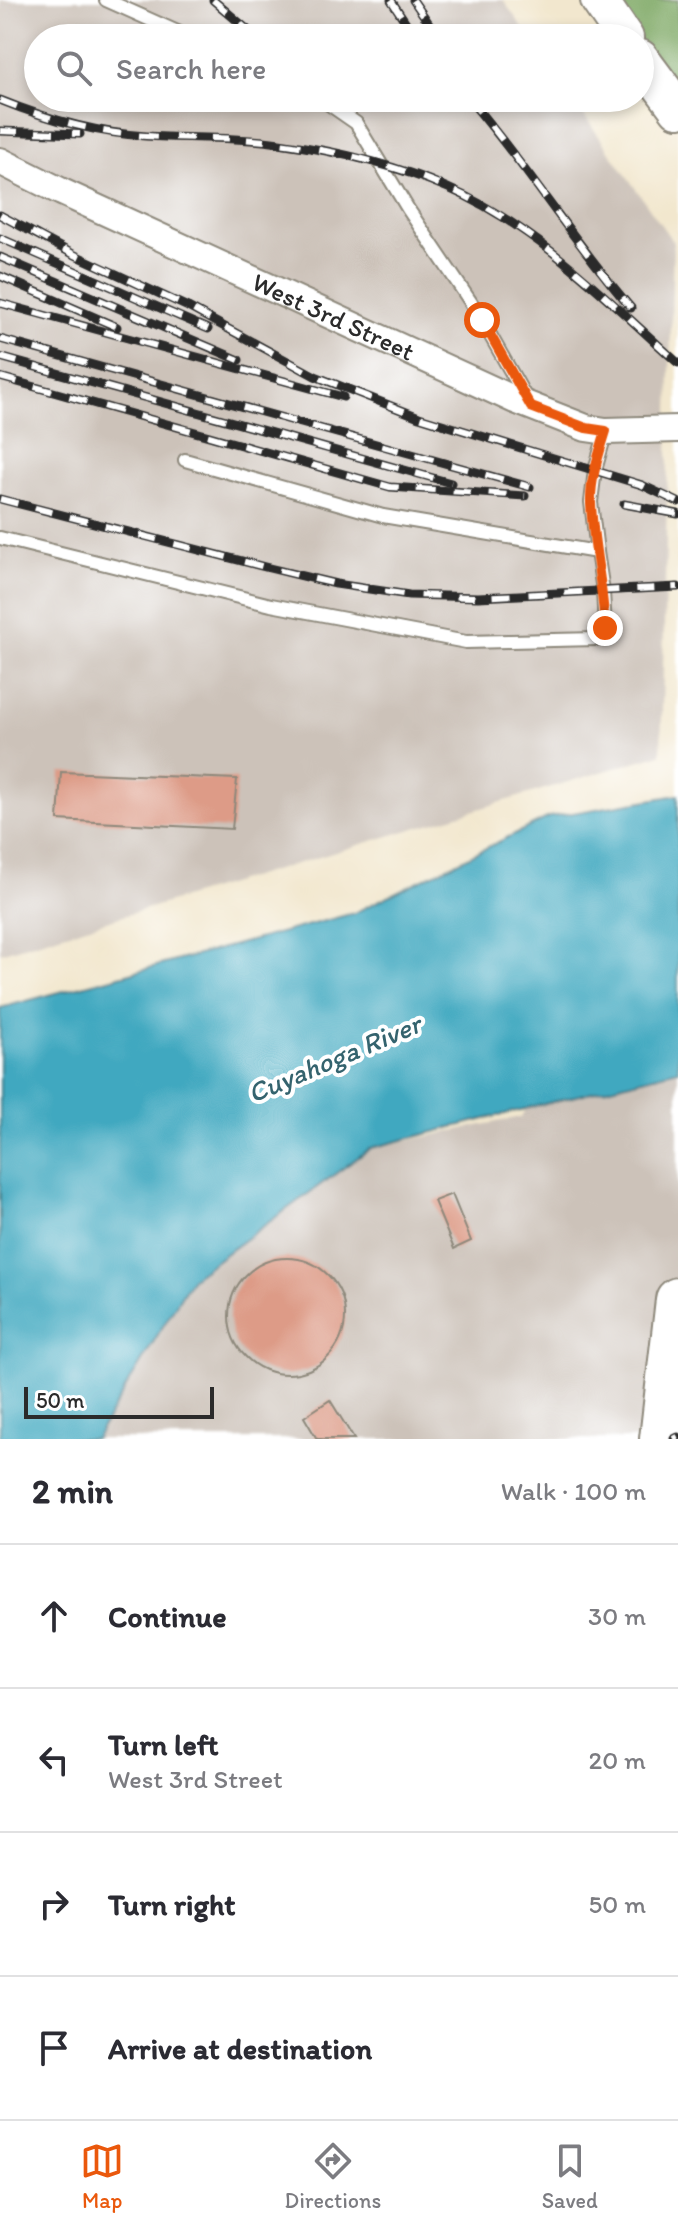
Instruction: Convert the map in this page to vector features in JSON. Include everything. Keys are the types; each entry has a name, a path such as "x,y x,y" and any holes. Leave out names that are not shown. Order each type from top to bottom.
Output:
{"highway":[{"path":"662,1439 678,1300"}],"street":[{"path":"599,0 615,24"},
{"path":"654,77 678,109"},
{"name":"West 3rd Street","path":"0,161 76,199 531,407 586,428 606,431 678,429"}],"lane":[{"path":"106,0 162,24"},
{"path":"340,112 356,123 408,209 476,310 531,407"},
{"path":"0,538 271,605 466,642 597,639 605,628 591,502 595,470 606,431"},
{"path":"185,460 383,516 597,552"}],"shaded area":[{"path":"0,0 503,0 520,24 24,24 24,112 582,112 673,242 661,754 0,953"},
{"path":"678,817 678,1439 95,1439 192,1278 371,1148 521,1117"}],"green space":[{"path":"599,0 678,0 678,109 654,76 654,24 616,24"}],"water":[{"name":"Cuyahoga River","path":"678,795 678,1070 371,1148 192,1278 95,1439 0,1439 0,1008 354,913 549,817"}],"building":[{"path":"61,772 237,779 232,829 58,820"},
{"path":"452,1194 471,1241 454,1249 434,1201"},
{"path":"287,1258 309,1263 328,1275 340,1294 345,1316 340,1338 328,1357 309,1369 287,1374 265,1369 246,1357 234,1338 229,1316 234,1294 246,1275 265,1263"},
{"path":"330,1400 354,1439 317,1439 304,1417"}],"railway":[{"path":"213,0 241,24"},
{"path":"391,0 407,24"},
{"path":"413,0 429,24"},
{"path":"0,100 24,109"},
{"path":"33,112 108,132 246,139 322,150 428,180 480,204 541,243 678,363"},
{"path":"479,112 631,308"},
{"path":"0,131 80,134"},
{"path":"0,215 73,254 188,307 315,376 419,417 642,485 678,502"},
{"path":"0,238 208,329"},
{"path":"0,257 239,360"},
{"path":"0,276 117,327"},
{"path":"0,303 343,397"},
{"path":"0,339 530,487"},
{"path":"0,357 451,483"},
{"path":"0,377 390,487 525,496"},
{"path":"0,499 336,584 409,595 478,597 678,587"},
{"path":"624,504 678,514"},
{"path":"674,1439 678,1437"}],"route":[{"path":"482,320 531,407 586,428 606,431 595,470 591,502 605,628"}]}
